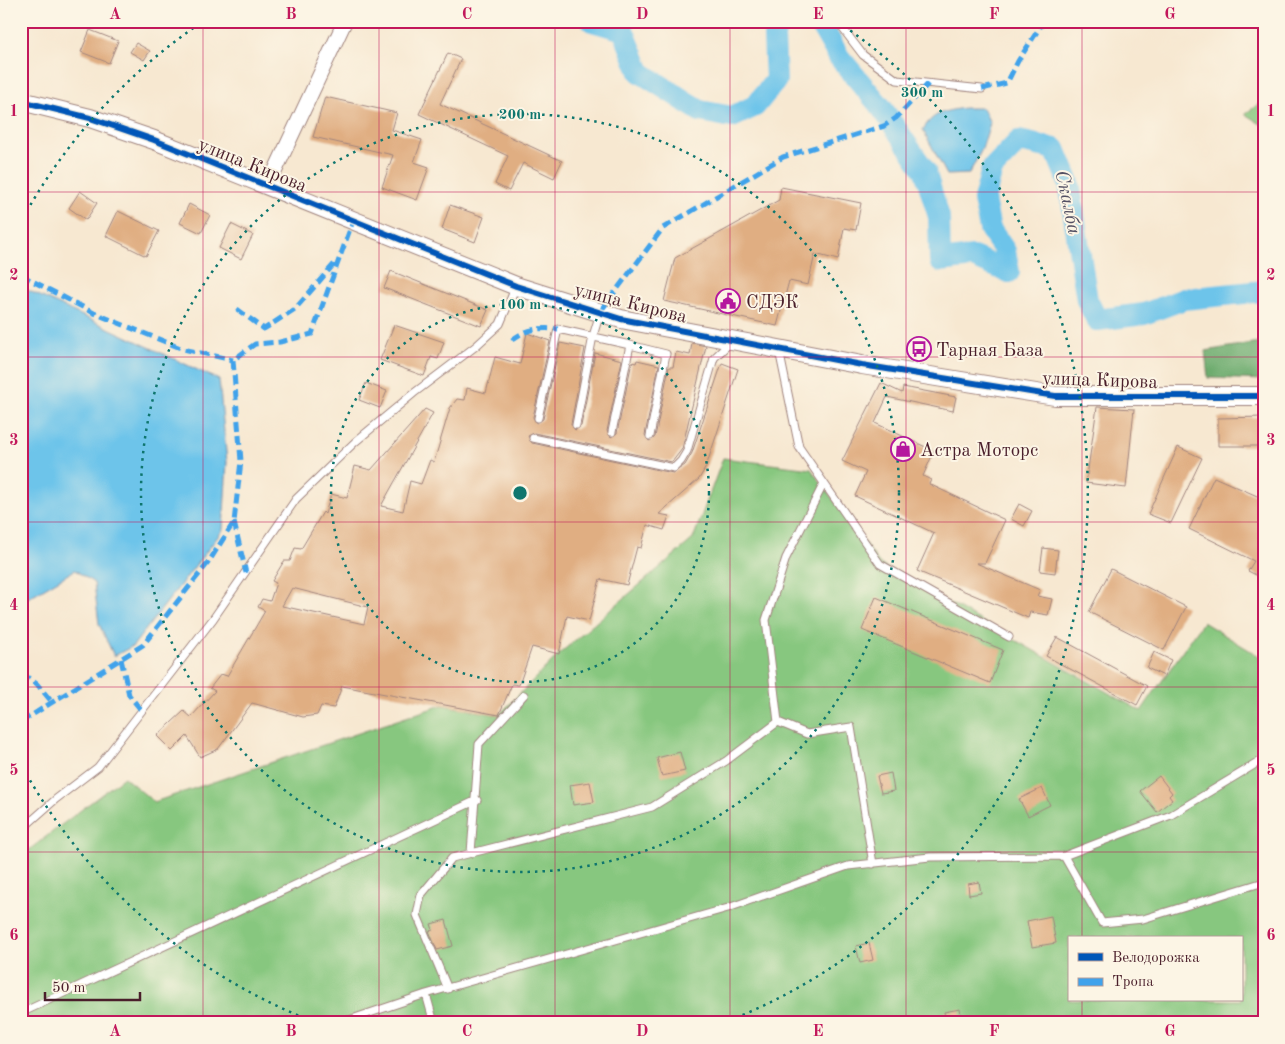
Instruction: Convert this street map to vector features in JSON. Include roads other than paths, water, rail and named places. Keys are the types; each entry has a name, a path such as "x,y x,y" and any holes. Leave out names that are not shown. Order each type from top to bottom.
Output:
{"street":[{"path":"268,186 345,21"},
{"name":"улица Кирова","path":"21,100 90,118 154,140 516,286 621,319 778,349 1055,396 1264,396"}],"lane":[{"path":"837,21 863,55 897,80 982,89"},
{"path":"21,830 56,799 98,768 213,619 296,499 355,442 414,393 476,346 500,324 516,286"},
{"path":"576,425 593,336 600,312"},
{"path":"538,418 558,329 666,354 650,436"},
{"path":"533,438 674,468 687,451 714,358 733,340"},
{"path":"612,432 630,345"},
{"path":"778,349 799,447 880,564 1009,638"},
{"path":"778,722 766,620 786,558 824,483"},
{"path":"471,853 477,800 479,744 524,694"},
{"path":"448,989 417,915 421,894 452,858 652,807 726,761 778,722"},
{"path":"778,722 807,734 851,727 873,864"},
{"path":"340,1023 426,994 728,908 848,866 930,857 1064,856 1171,815 1264,759"},
{"path":"21,1013 477,800"},
{"path":"1064,856 1102,923 1143,919 1264,882"},
{"path":"426,994 434,1023"}],"water":[{"path":"964,108 983,108 990,123 982,149 969,174 947,175 923,130 931,119 940,113"},
{"path":"21,287 219,380 227,462 223,530 133,646 114,656 99,624 94,583 75,570 21,602"}],"waterway":[{"name":"Скалба","path":"592,21 623,30 640,72 700,111 732,117 755,106 776,80 774,37 777,21"},
{"name":"Скалба","path":"814,21 821,25 839,57 881,107 925,171 939,217 940,261 973,257 1009,272 1005,251 990,229 984,200 992,169 1019,141 1055,149 1069,183 1087,300 1097,320 1144,314 1184,299 1264,291"}],"place":[{"name":"СДЭК","path":"728,301"},
{"name":"Тарная База","path":"919,349"},
{"name":"Астра Моторс","path":"903,449"}]}
